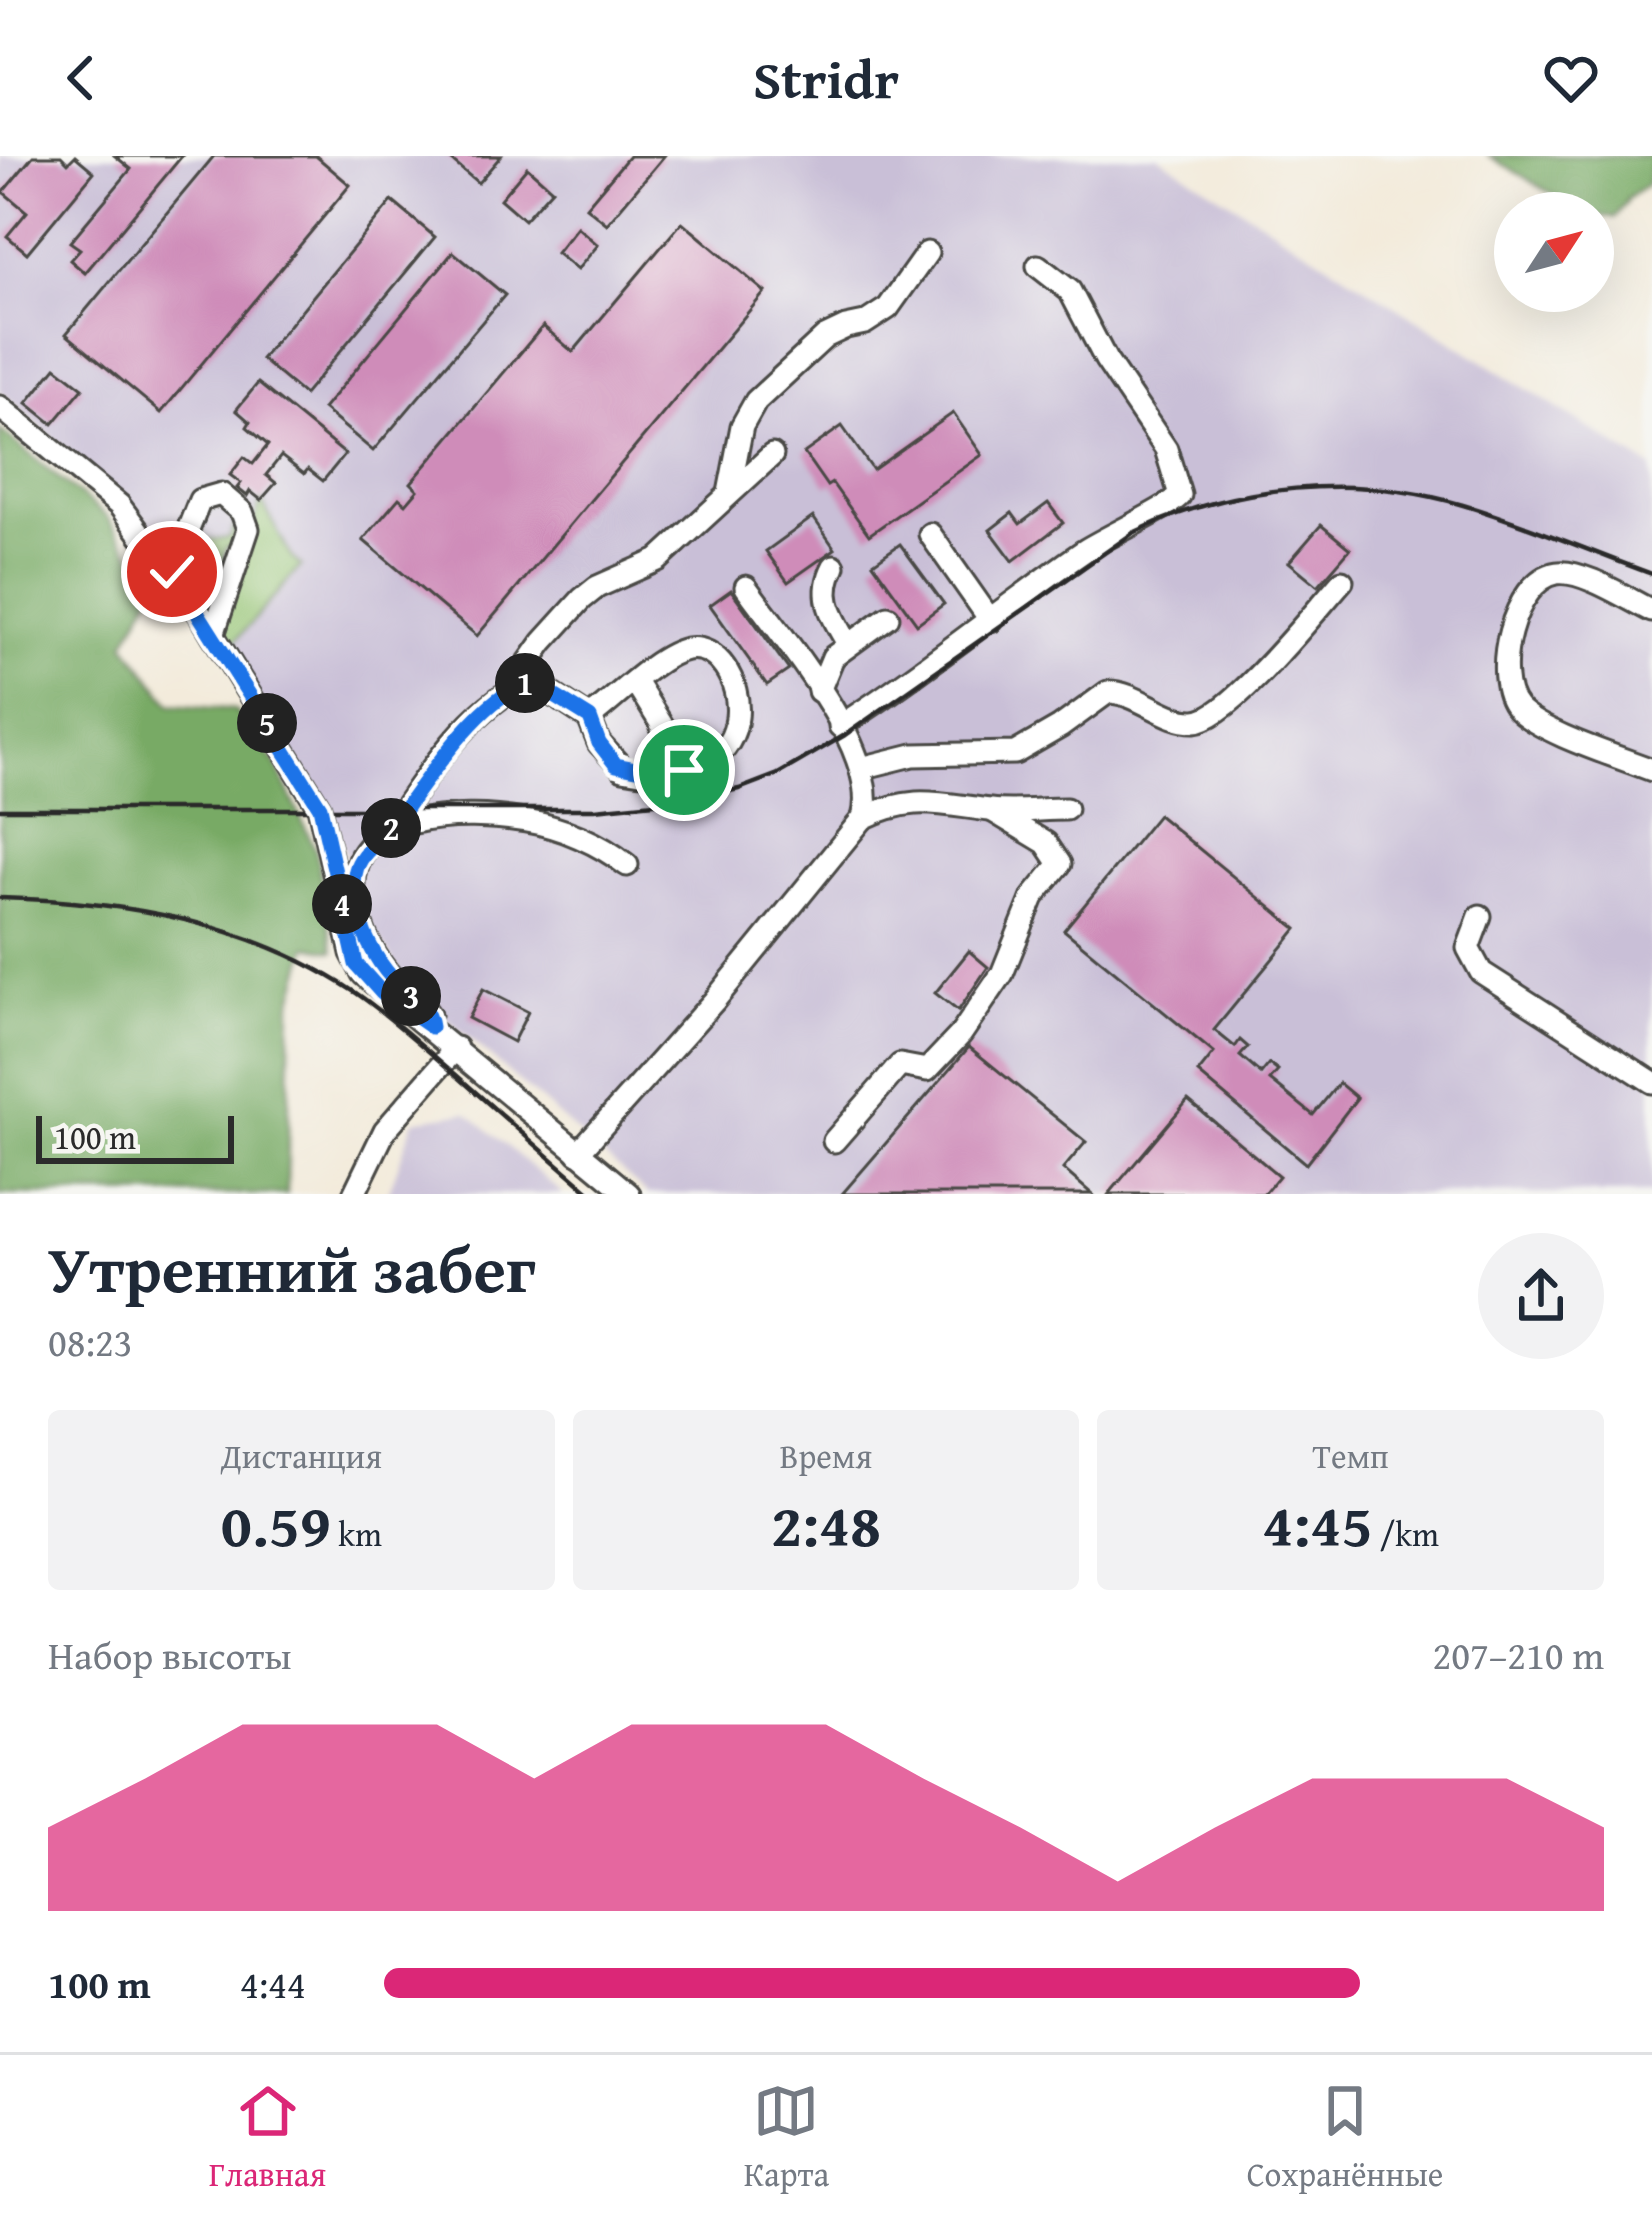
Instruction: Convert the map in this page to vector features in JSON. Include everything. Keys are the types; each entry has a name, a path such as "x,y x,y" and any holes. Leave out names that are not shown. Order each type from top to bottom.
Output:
{"street":[{"path":"728,494 742,426 756,401 824,337 865,323 888,308 927,253"},
{"path":"840,727 1082,552 1171,505 1180,495 1166,449 1106,360 1070,291 1038,266"},
{"path":"0,407 119,505 172,572 213,635 320,807 356,964 382,993 431,1027 628,1194"},
{"path":"431,1027 423,1005 378,959 356,904 357,866 467,729 507,693 542,642 582,598 658,560 772,455"},
{"path":"172,572 200,500 221,494 242,512 248,529 213,635"},
{"path":"930,535 991,621"},
{"path":"834,566 825,598 848,644"},
{"path":"1652,611 1570,573 1544,578 1517,607 1505,686 1516,708 1534,722 1652,770"},
{"path":"861,768 930,753 1015,752 1108,692 1189,721 1209,718 1265,667 1342,581"},
{"path":"746,587 819,691 861,768 866,797 863,818"},
{"path":"819,691 830,662 888,617"},
{"path":"507,693 532,682 590,718 599,743 616,765 631,771 664,772 696,767 726,750 735,727 735,689 713,654 695,648 670,656 590,718"},
{"path":"636,683 662,725 664,772"},
{"path":"578,1153 714,1000 863,818 893,804 937,800 993,811 1066,808"},
{"path":"834,1141 900,1065 927,1070 961,1034 1002,974 1033,897 1060,865 1046,843 993,811"},
{"path":"389,831 430,817 524,820 588,841 627,865"},
{"path":"1480,916 1468,948 1481,971 1652,1082"},
{"path":"354,1194 385,1130 456,1048"}],"shaded area":[{"path":"0,156 1158,156 1652,468 1652,1194 648,1194 410,987 369,922 330,809 125,503 0,391"},
{"path":"467,1112 563,1194 388,1194 414,1120"}],"green space":[{"path":"1489,156 1652,156 1648,184 1628,198 1615,218 1614,192 1549,192"},
{"path":"0,430 107,517 155,587 125,643 171,704 235,710 276,764 316,851 334,951 308,946 291,1007 287,1194 0,1194"},
{"path":"261,500 291,557 301,566 231,646 222,625"},
{"path":"212,502 219,506 205,512 200,528 205,540 229,538 239,517 235,550 227,546 216,581 222,592 212,613 186,561 203,506"}],"building":[{"path":"33,156 61,156 68,163 75,156 94,172 27,253 7,236 27,212 3,192"},
{"path":"115,156 182,156 85,273 70,260 80,249 70,242 131,169"},
{"path":"214,156 316,156 350,185 161,413 66,334"},
{"path":"446,156 501,156 478,183"},
{"path":"629,156 664,156 607,224 586,207"},
{"path":"527,167 552,189 524,220 500,199"},
{"path":"392,201 435,237 304,395 261,359"},
{"path":"682,222 765,292 477,636 363,540 399,498 406,504 418,490 411,483 543,326 573,352"},
{"path":"577,227 598,245 577,270 556,253"},
{"path":"453,252 505,295 373,451 323,409"},
{"path":"56,367 83,388 53,424 27,403"},
{"path":"258,383 345,454 323,481 308,469 304,474 281,456 266,475 276,483 261,500 237,488 241,483 230,475 244,457 253,464 268,445 236,410"},
{"path":"953,413 982,455 869,535 804,453 842,426 873,470"},
{"path":"1048,503 1063,523 1013,561 990,530 1012,513 1020,524"},
{"path":"813,517 835,549 788,582 766,551"},
{"path":"1321,525 1350,549 1318,586 1289,562"},
{"path":"900,544 944,604 917,624 873,563"},
{"path":"731,590 789,670 767,685 710,605"},
{"path":"1158,815 1297,929 1214,1030 1235,1047 1240,1040 1248,1047 1240,1056 1261,1074 1269,1064 1278,1071 1270,1080 1313,1115 1339,1083 1357,1098 1306,1164 1198,1073 1214,1053 1064,930"},
{"path":"969,951 988,967 958,1011 935,993"},
{"path":"483,989 528,1012 513,1042 468,1018"},
{"path":"969,1047 1086,1142 1063,1169 1092,1194 842,1194"},
{"path":"1188,1100 1279,1176 1264,1194 1109,1194"}],"railway":[{"path":"0,809 595,809 694,799 739,789 778,774 845,735 1133,533 1172,516 1253,494 1338,487 1422,495 1511,521 1652,574"},
{"path":"0,898 94,904 185,920 273,949 315,969 394,1022 592,1194"}],"route":[{"path":"172,572 320,807 356,964 382,993 431,1027 427,1010 388,974 366,937 356,904 355,877 363,857 389,831 467,729 507,693 532,682 590,718 599,743 616,765 631,771 684,770"}]}
